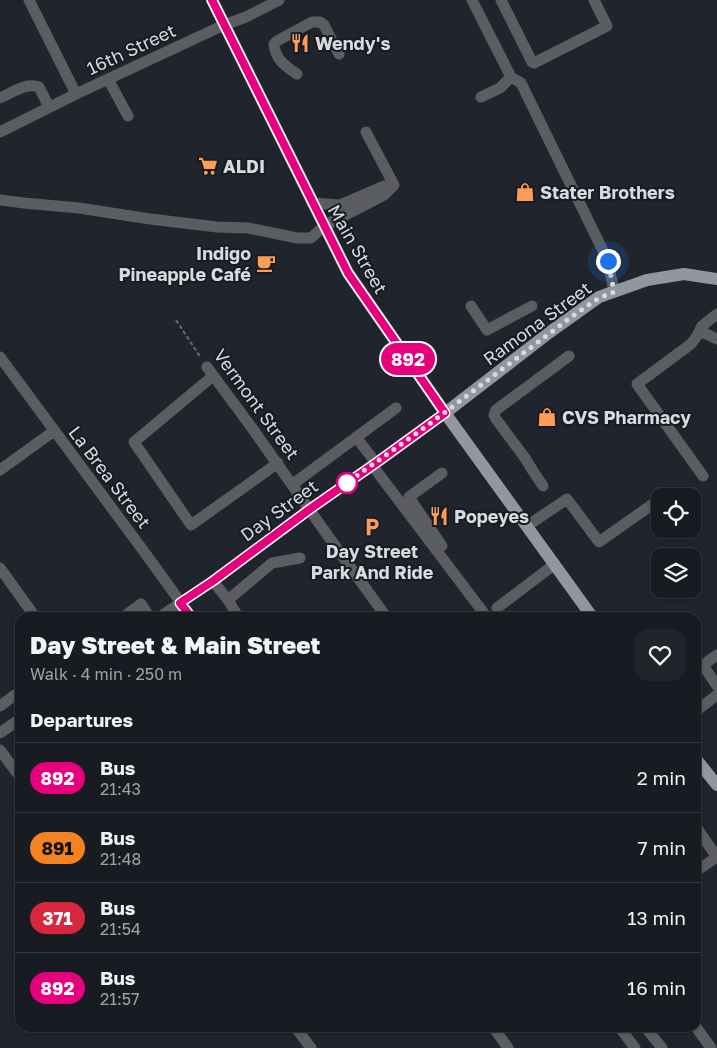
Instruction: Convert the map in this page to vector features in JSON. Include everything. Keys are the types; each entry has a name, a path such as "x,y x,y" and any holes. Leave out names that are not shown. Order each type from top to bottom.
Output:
{"main road":[{"name":"Main Street","path":"212,0 348,273 445,413 589,612"},
{"name":"Ramona Street","path":"445,413 550,332 599,298 647,280 684,274 717,278"},
{"path":"701,764 717,785"}],"street":[{"path":"29,0 76,94"},
{"name":"16th Street","path":"0,132 76,94 224,25 246,17 279,0"},
{"path":"472,0 511,76 521,82 608,261 614,292"},
{"path":"501,0 534,63 607,26 594,0"},
{"path":"297,74 279,60 274,50 274,44 277,40 312,22 320,22 324,25 338,54"},
{"path":"481,97 500,88 511,76"},
{"path":"108,79 128,116"},
{"path":"0,98 33,84 39,86 49,107"},
{"path":"366,132 394,185"},
{"path":"312,203 340,205 384,186 394,185"},
{"path":"0,200 79,208 217,227 248,228 297,238 311,238 324,226 384,195 394,185"},
{"path":"471,306 487,330 532,306"},
{"path":"702,476 636,384 691,344 702,326 717,314"},
{"path":"700,331 717,339"},
{"path":"544,486 494,415 496,410 569,356"},
{"name":"La Brea Street","path":"0,357 148,556 187,612"},
{"path":"210,372 134,442 191,525 278,464"},
{"name":"Vermont Street","path":"210,372 293,484 383,612"},
{"path":"293,484 396,408"},
{"name":"Day Street","path":"167,612 213,581 445,413"},
{"path":"0,470 54,431"},
{"path":"356,437 483,612"},
{"path":"442,473 408,496 442,546"},
{"path":"526,526 567,499 598,542 651,505"},
{"path":"228,600 272,563 300,558"},
{"path":"497,608 555,564"},
{"path":"0,568 32,612"},
{"path":"213,581 235,612"},
{"path":"130,612 141,604 146,612"},
{"path":"701,667 717,655"},
{"path":"701,669 717,686"},
{"path":"0,706 15,695"},
{"path":"701,707 717,695"},
{"path":"0,732 15,722"},
{"path":"0,750 15,771"},
{"path":"701,834 717,857 701,868"},
{"path":"299,1032 311,1048"},
{"path":"497,1032 508,1048"},
{"path":"623,1032 635,1048"},
{"path":"649,1032 662,1048"},
{"path":"700,1032 711,1048"}],"path":[{"name":"Vermont Street","path":"176,320 210,372"}],"bus line":[{"name":"892","path":"187,612 180,603 445,413 348,273 212,0"}],"place":[{"name":"Wendy's","path":"300,43"},
{"name":"ALDI","path":"208,166"},
{"name":"Stater Brothers","path":"525,192"},
{"name":"Indigo Pineapple Café","path":"266,263"},
{"name":"CVS Pharmacy","path":"547,417"},
{"name":"Popeyes","path":"439,516"},
{"name":"Day Street Park And Ride","path":"372,527"}],"route":[{"path":"347,483 341,487 424,428 550,332 599,298 614,292 608,261"}]}
